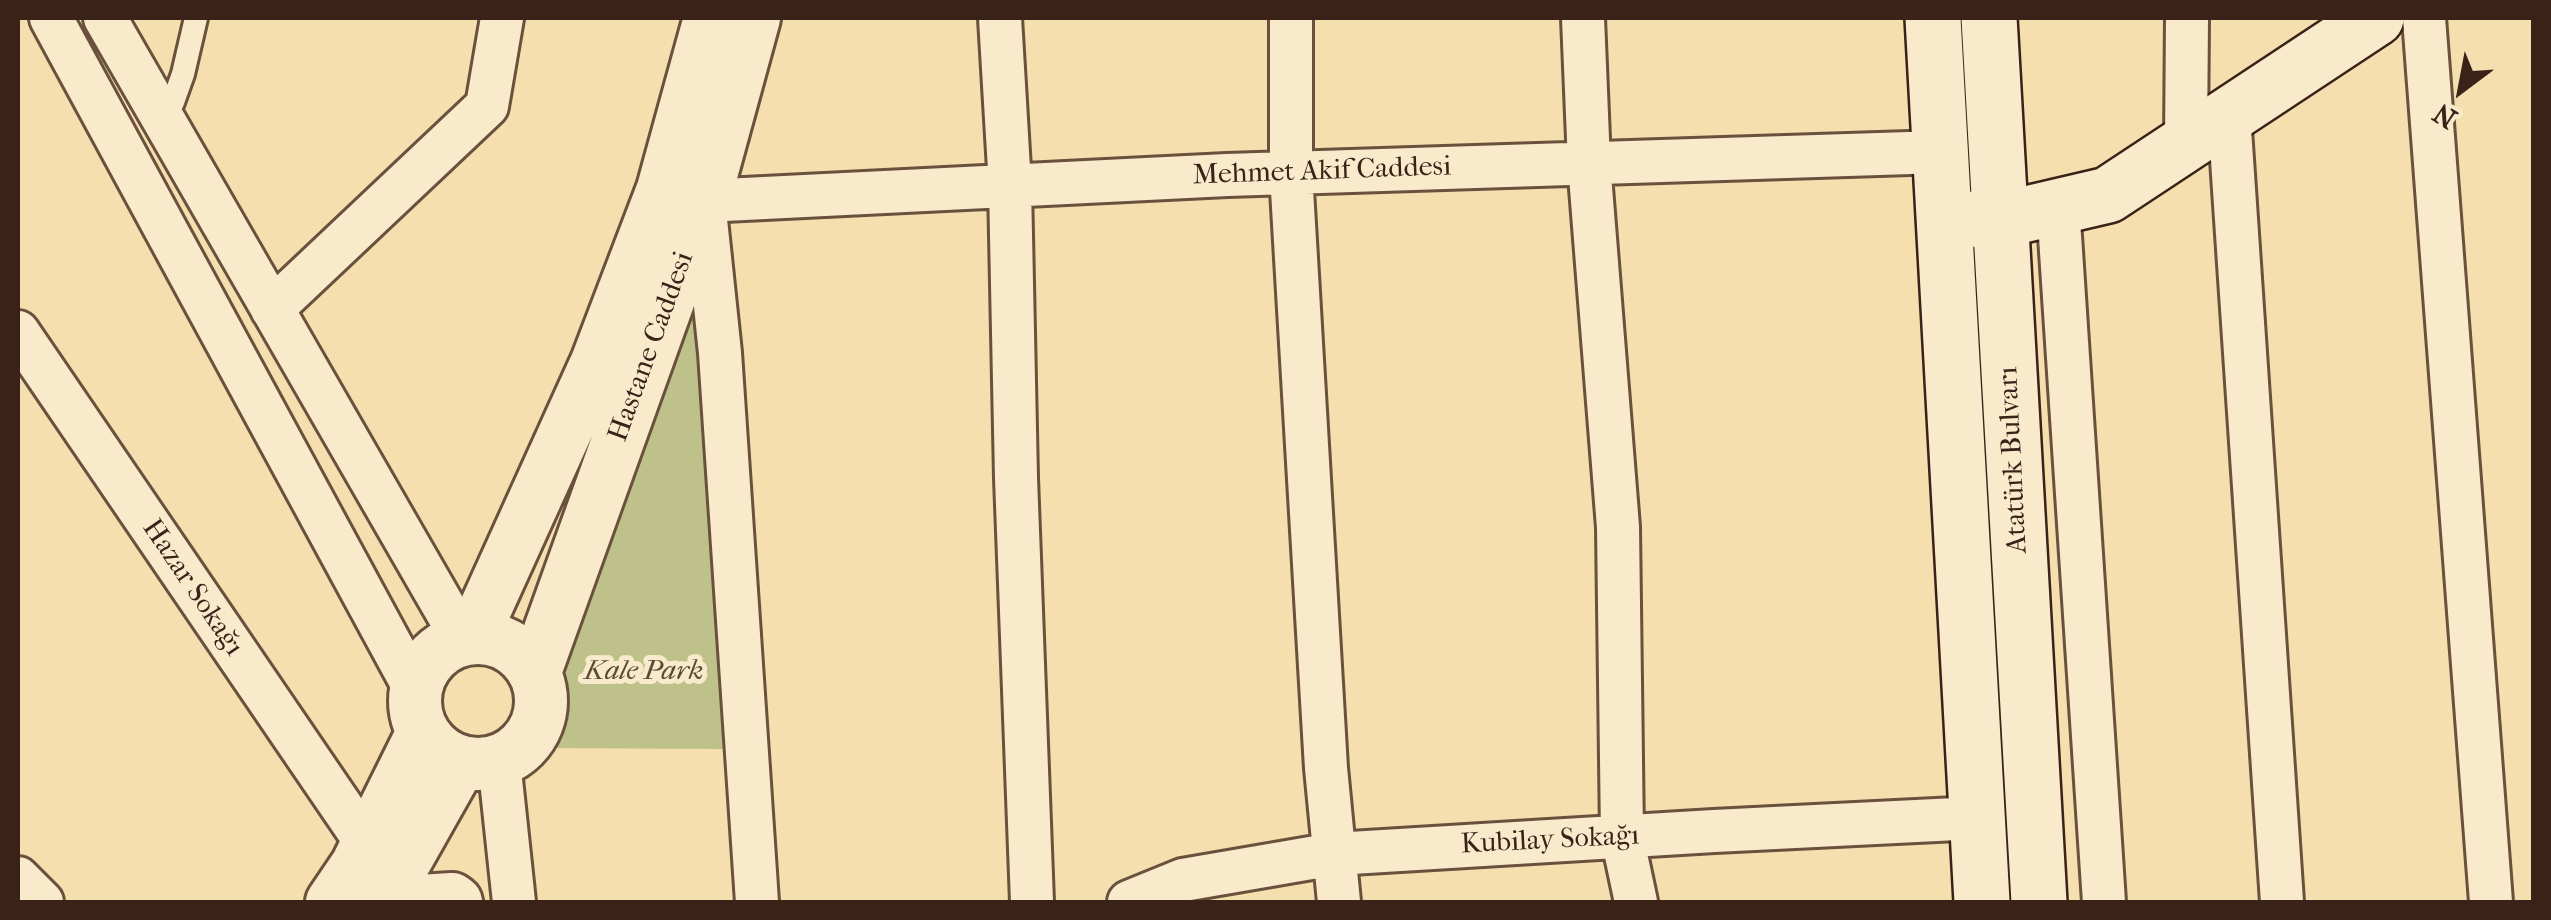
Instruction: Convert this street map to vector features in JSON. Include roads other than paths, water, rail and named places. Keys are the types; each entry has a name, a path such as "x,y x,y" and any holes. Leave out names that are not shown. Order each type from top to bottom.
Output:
{"main road":[{"name":"Atatürk Bulvarı","path":"1933,18 1982,902"},
{"name":"Atatürk Bulvarı","path":"1989,18 2039,902"},
{"path":"1944,219 2000,220 2108,195 2376,18"}],"street":[{"path":"51,18 450,736 518,751 532,734 540,714 541,693 535,672 524,656 508,646 491,639 467,639 446,647 432,658 422,674 450,736 514,902"},
{"path":"104,18 467,639"},
{"path":"272,308 488,106 502,18"},
{"name":"Hastane Caddesi","path":"467,639 604,345 664,189 710,18"},
{"name":"Hastane Caddesi","path":"535,672 704,201 754,18"},
{"path":"1000,18 1010,186 1032,902"},
{"path":"1292,18 1291,172 1326,768 1339,902"},
{"path":"1583,18 1588,163 1618,527 1622,836 1636,902"},
{"path":"2187,18 2208,129 2282,902"},
{"path":"2424,18 2491,902"},
{"path":"120,146 162,118"},
{"name":"Mehmet Akif Caddesi","path":"704,201 1291,172 1940,152"},
{"path":"704,201 720,353 757,902"},
{"path":"2058,206 2104,902"},
{"name":"Hazar Sokağı","path":"18,332 367,844"},
{"path":"332,902 367,844 450,736"},
{"path":"382,902 450,736"},
{"name":"Kubilay Sokağı","path":"1128,902 1182,880 1334,854 1978,818"},
{"path":"18,878 42,902"},
{"path":"404,902 456,902"}],"lane":[{"path":"162,118 173,102 183,74 196,18"}],"park label":[{"name":"Kale Park","path":"644,672"}]}
